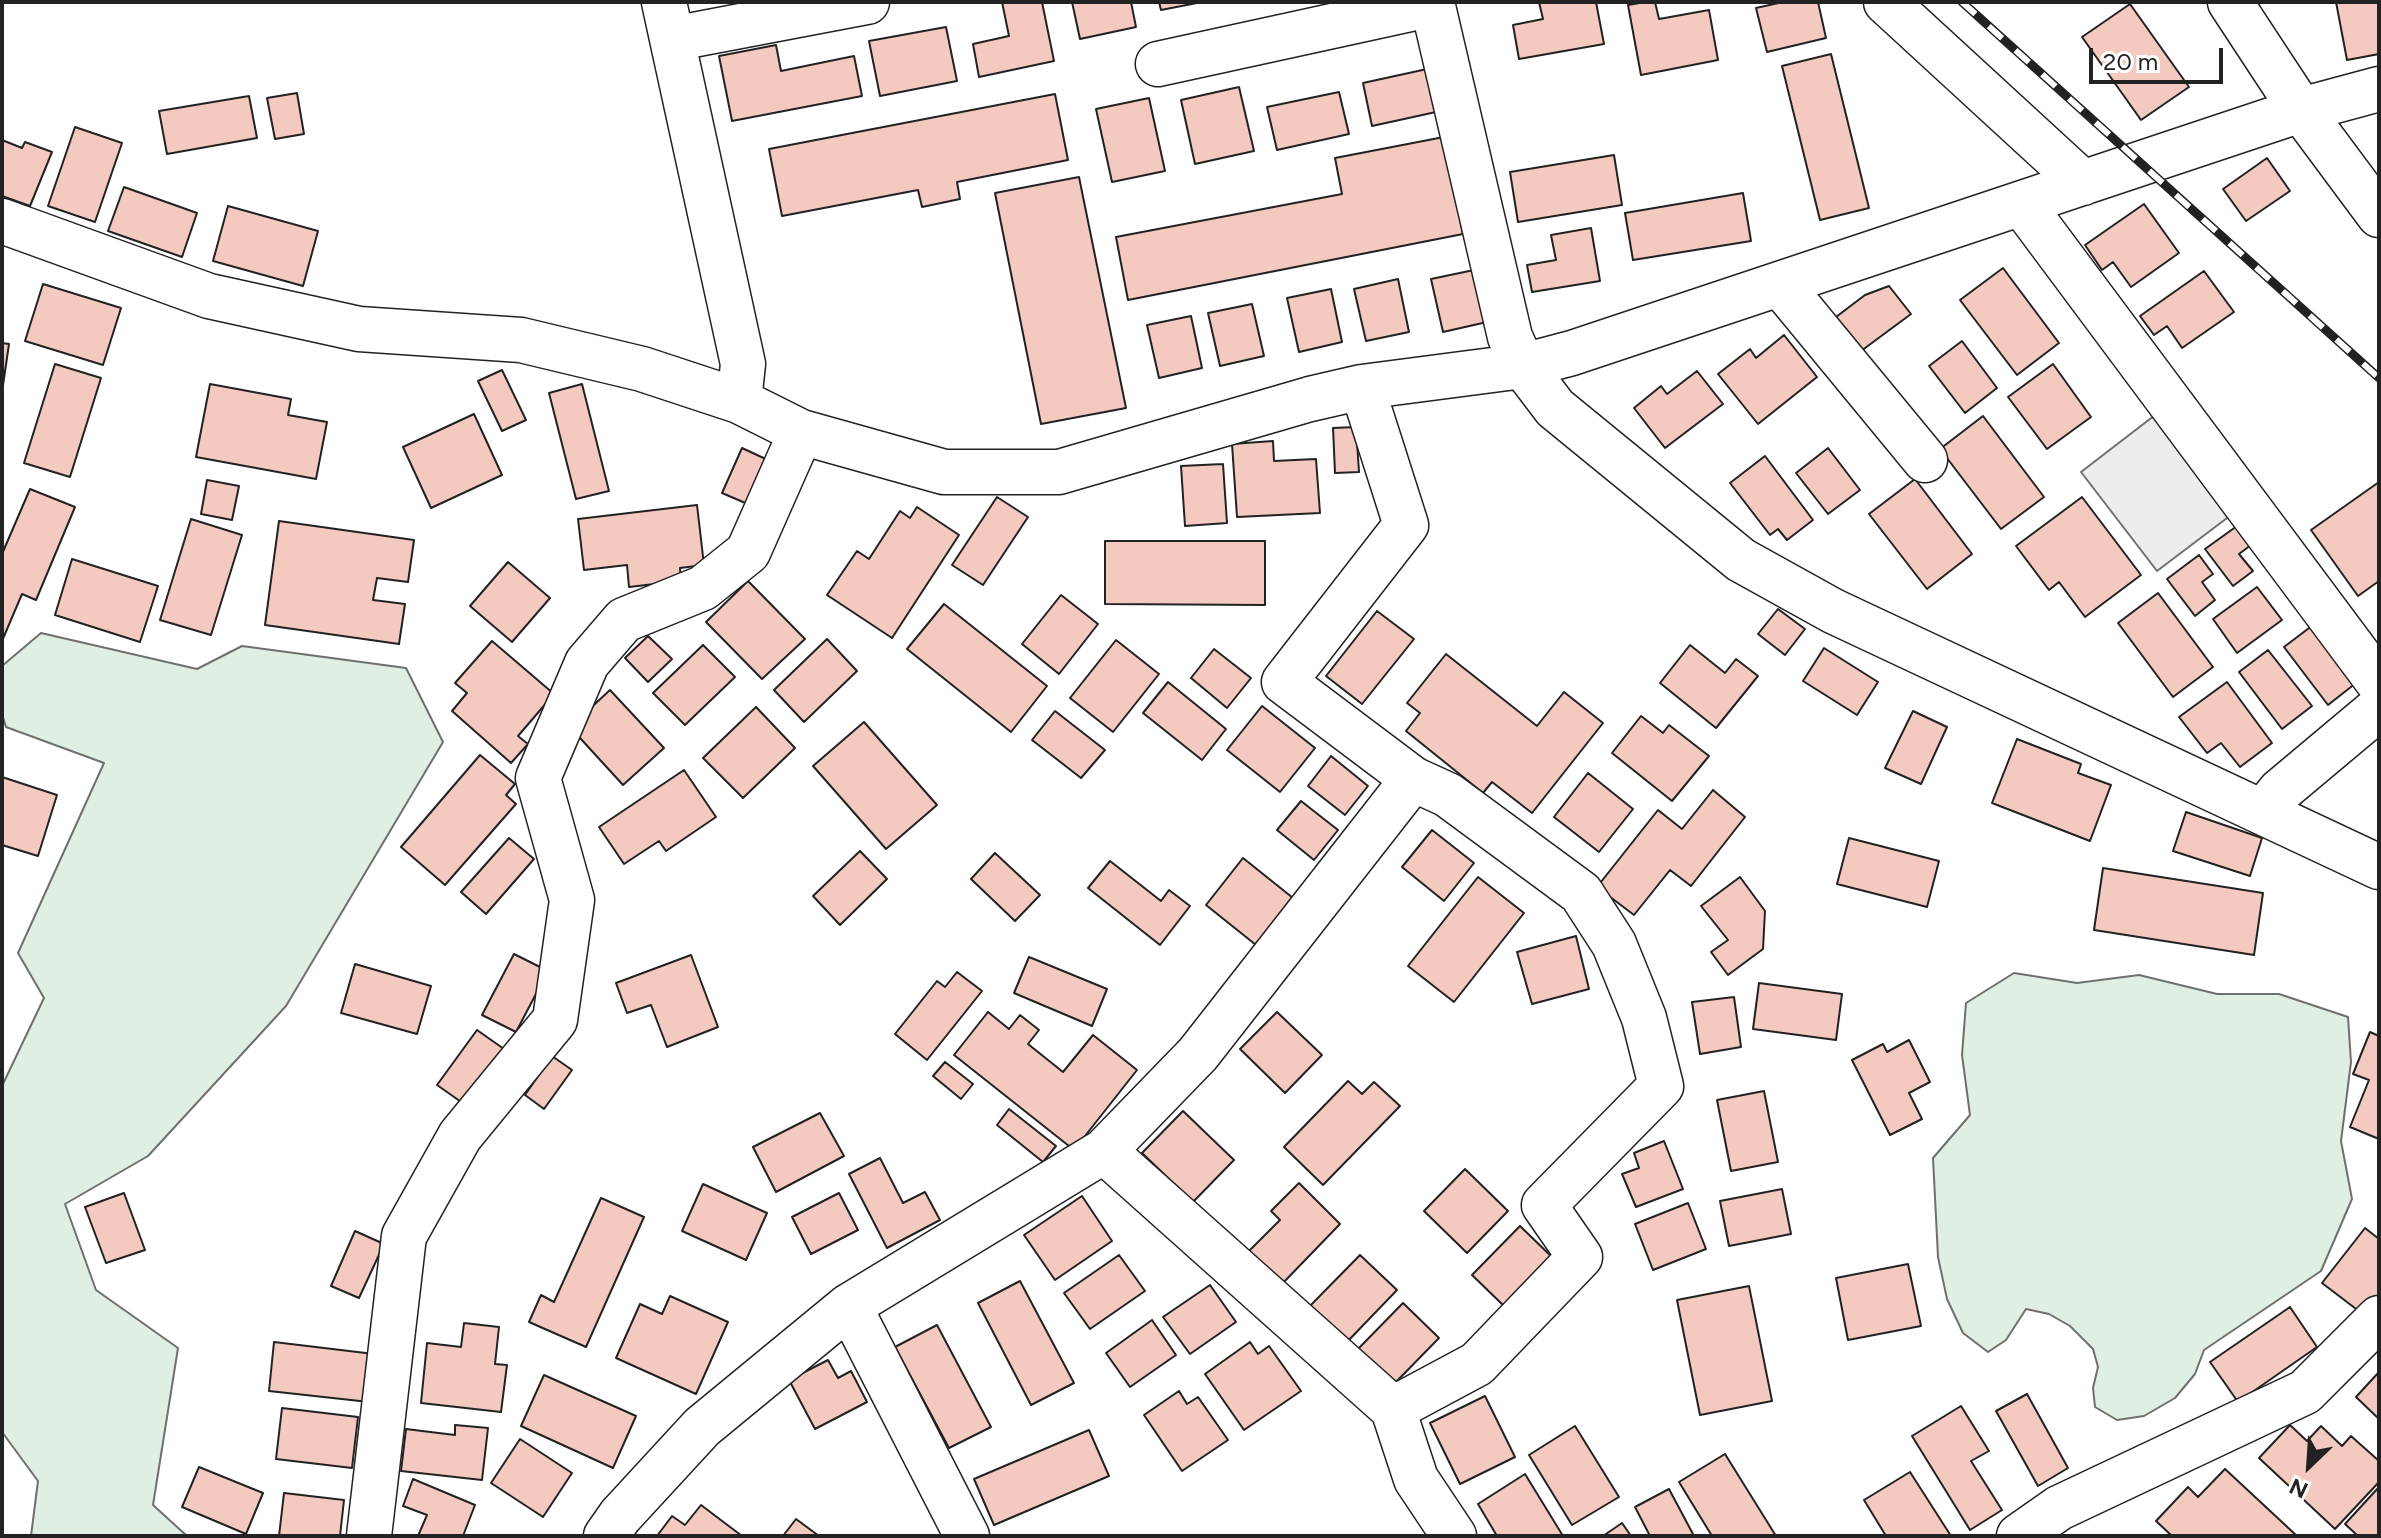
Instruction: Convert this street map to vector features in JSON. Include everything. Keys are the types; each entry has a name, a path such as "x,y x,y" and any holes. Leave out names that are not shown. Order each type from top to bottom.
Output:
{"street":[{"path":"739,401 743,364 668,21 867,2"},
{"path":"1886,2 2083,183"},
{"path":"2230,2 2301,110 2379,215"},
{"path":"1158,64 1433,3 1510,337 1523,366 1555,408 1741,560 1833,611 2379,867"},
{"path":"2,221 209,296 359,329 521,340 642,369 739,401 801,432 944,472 1059,472 1310,399 1362,387 1523,366 1572,353 2301,110 2379,89"},
{"path":"2022,204 2379,683"},
{"path":"1780,284 1925,460"},
{"path":"1362,387 1406,525 1284,682 1413,779 1448,795 1581,893 1614,944 1644,1018 1661,1086 1544,1205 1580,1257 1477,1364 1393,1409"},
{"path":"369,1536 404,1236 460,1136 555,1020 572,900 538,778 587,663 624,620 703,588 748,552 801,432"},
{"path":"2263,812 2280,791 2379,708"},
{"path":"606,1536 620,1516 702,1427 849,1306 1104,1151 1198,1054 1413,779"},
{"path":"1104,1151 1393,1409 1416,1479 1454,1536"},
{"path":"849,1306 967,1536"},
{"path":"2019,1536 2059,1508 2305,1392 2379,1318"}],"green space":[{"path":"41,633 197,669 242,646 406,668 443,742 286,1006 148,1156 65,1204 96,1290 178,1348 153,1505 187,1536 31,1536 38,1481 2,1432 2,1086 44,998 18,953 104,763 6,727 2,714 2,666"},
{"path":"2014,973 2077,983 2139,975 2217,994 2279,994 2348,1017 2351,1062 2341,1141 2352,1199 2321,1271 2204,1350 2195,1374 2175,1398 2144,1416 2117,1420 2095,1407 2093,1388 2098,1367 2093,1349 2070,1326 2049,1314 2026,1309 2006,1340 1988,1352 1963,1333 1947,1299 1938,1257 1933,1158 1970,1115 1962,1055 1966,1003"}],"shaded area":[{"path":"2159,412 2235,512 2157,571 2081,472"}],"building":[{"path":"1002,2 1042,2 1054,61 979,77 973,44 1009,36"},
{"path":"1072,2 1131,2 1136,27 1080,39"},
{"path":"1159,2 1202,2 1161,10"},
{"path":"1539,2 1596,2 1604,44 1519,59 1513,25 1543,19"},
{"path":"1655,2 1659,19 1709,10 1718,60 1641,75 1628,5"},
{"path":"1783,2 1818,2 1826,38 1767,52 1756,8"},
{"path":"2336,2 2379,2 2379,54 2347,60"},
{"path":"2130,4 2189,87 2141,120 2082,37"},
{"path":"946,27 957,81 880,96 869,41"},
{"path":"776,45 781,71 854,56 862,96 732,121 719,56"},
{"path":"1831,54 1869,208 1820,220 1782,66"},
{"path":"1427,69 1436,112 1372,126 1363,83"},
{"path":"1239,87 1254,151 1195,164 1181,100"},
{"path":"1339,92 1349,134 1277,150 1267,107"},
{"path":"297,93 304,134 275,139 267,98"},
{"path":"1055,94 1068,160 957,182 960,199 922,207 918,190 782,216 769,149"},
{"path":"249,96 257,138 167,154 159,111"},
{"path":"1149,98 1165,171 1112,182 1096,109"},
{"path":"75,127 122,143 95,222 48,206"},
{"path":"1444,137 1463,234 1128,300 1116,237 1342,194 1335,158"},
{"path":"2,140 22,148 25,142 52,152 30,206 2,196"},
{"path":"1614,155 1622,205 1518,222 1510,172"},
{"path":"2267,158 2290,191 2246,221 2223,189"},
{"path":"1079,177 1126,408 1041,424 995,193"},
{"path":"124,187 197,213 182,257 108,231"},
{"path":"1743,193 1751,241 1633,260 1625,213"},
{"path":"2144,204 2179,253 2131,287 2113,262 2102,270 2085,245"},
{"path":"228,206 318,231 303,286 213,261"},
{"path":"1591,228 1600,281 1532,292 1527,265 1556,260 1551,235"},
{"path":"2003,268 2059,343 2017,375 1960,300"},
{"path":"1474,270 1487,322 1443,332 1431,279"},
{"path":"2204,271 2234,312 2182,348 2167,326 2154,335 2140,316"},
{"path":"1398,279 1409,332 1366,341 1354,289"},
{"path":"43,284 121,308 103,365 25,341"},
{"path":"1889,286 1911,314 1857,354 1832,320 1865,295"},
{"path":"1331,289 1342,342 1299,352 1287,298"},
{"path":"1252,304 1264,356 1220,366 1208,313"},
{"path":"1191,316 1202,368 1159,378 1147,325"},
{"path":"1784,335 1817,377 1758,424 1718,374 1750,349 1756,358"},
{"path":"1962,341 1997,388 1965,413 1929,366"},
{"path":"2,343 9,344 2,392"},
{"path":"55,364 101,378 70,477 24,463"},
{"path":"2053,364 2091,417 2047,449 2008,397"},
{"path":"502,370 526,420 502,431 478,381"},
{"path":"1697,371 1723,404 1665,448 1634,408 1661,386 1667,394"},
{"path":"210,384 291,399 288,415 327,422 316,479 196,457"},
{"path":"582,384 609,491 576,499 549,393"},
{"path":"474,414 502,475 431,508 403,447"},
{"path":"1983,416 2044,497 2001,529 1940,449"},
{"path":"1356,427 1359,472 1335,473 1333,428"},
{"path":"1273,441 1274,461 1316,459 1320,513 1237,517 1232,444"},
{"path":"742,448 770,461 750,505 722,493"},
{"path":"1828,448 1860,490 1828,514 1796,473"},
{"path":"1765,456 1813,520 1787,540 1778,529 1770,535 1730,483"},
{"path":"1223,464 1227,523 1185,526 1181,466"},
{"path":"1915,479 1972,554 1927,589 1869,514"},
{"path":"207,480 239,486 232,520 201,514"},
{"path":"2379,482 2379,581 2358,596 2311,530"},
{"path":"30,489 75,507 36,600 22,594 2,641 2,554"},
{"path":"997,497 1028,517 983,585 952,565"},
{"path":"2082,497 2141,575 2085,617 2059,582 2049,590 2016,546"},
{"path":"697,505 704,565 680,568 681,581 629,587 627,565 584,570 578,519"},
{"path":"917,507 959,535 892,638 827,595 857,551 869,559 900,511 910,518"},
{"path":"191,519 242,535 211,635 160,620"},
{"path":"279,521 414,540 408,582 377,578 373,600 405,604 399,644 265,625"},
{"path":"2237,526 2251,545 2239,554 2253,571 2233,586 2205,549"},
{"path":"1105,541 1265,541 1265,605 1105,604"},
{"path":"2199,555 2213,574 2202,582 2215,600 2195,616 2167,579"},
{"path":"72,559 158,586 140,642 55,615"},
{"path":"508,562 550,598 512,642 470,606"},
{"path":"748,581 805,639 762,679 706,622"},
{"path":"2257,587 2282,620 2237,653 2213,619"},
{"path":"2158,593 2213,667 2173,697 2118,623"},
{"path":"1061,595 1098,624 1059,674 1022,644"},
{"path":"944,604 1047,686 1011,732 907,649"},
{"path":"1778,609 1805,629 1785,655 1758,634"},
{"path":"1377,611 1414,639 1362,704 1326,676"},
{"path":"2313,625 2356,683 2328,705 2284,647"},
{"path":"648,636 672,659 648,682 625,658"},
{"path":"827,639 857,671 804,722 774,690"},
{"path":"1116,640 1159,674 1113,732 1070,698"},
{"path":"492,641 554,694 518,736 528,744 511,763 452,711 467,693 455,683"},
{"path":"703,645 735,677 685,725 653,693"},
{"path":"1690,645 1725,673 1736,659 1758,676 1716,728 1660,683"},
{"path":"1824,648 1878,682 1857,715 1803,681"},
{"path":"1214,649 1251,678 1227,708 1191,678"},
{"path":"2268,650 2312,706 2282,729 2239,672"},
{"path":"1446,654 1537,726 1564,692 1603,723 1532,813 1492,782 1483,793 1406,731 1420,713 1407,703"},
{"path":"1168,682 1226,729 1202,760 1143,713"},
{"path":"2227,682 2272,743 2240,767 2221,743 2207,753 2179,717"},
{"path":"610,690 664,748 623,785 570,727"},
{"path":"1262,706 1315,748 1280,792 1227,750"},
{"path":"756,707 795,748 743,798 703,758"},
{"path":"1055,711 1105,750 1081,778 1032,740"},
{"path":"1913,711 1947,727 1921,784 1885,768"},
{"path":"1641,716 1663,733 1669,725 1709,756 1672,801 1612,753"},
{"path":"864,722 937,805 886,849 813,766"},
{"path":"2017,739 2081,764 2078,773 2111,785 2090,841 1992,803"},
{"path":"480,755 515,784 506,795 516,804 445,885 401,847"},
{"path":"1331,756 1368,786 1345,815 1308,786"},
{"path":"684,770 716,817 666,851 659,841 624,864 599,827"},
{"path":"1588,773 1633,809 1599,852 1554,817"},
{"path":"2,777 57,795 38,856 2,845"},
{"path":"1713,790 1745,817 1691,886 1670,870 1634,915 1597,887 1658,810 1682,829"},
{"path":"1301,801 1338,830 1314,860 1277,830"},
{"path":"2186,812 2262,838 2250,876 2173,851"},
{"path":"1432,830 1474,863 1444,901 1402,867"},
{"path":"509,838 534,859 486,914 461,892"},
{"path":"1849,838 1939,861 1927,907 1837,884"},
{"path":"860,851 887,879 840,925 813,896"},
{"path":"995,853 1040,895 1015,921 971,879"},
{"path":"1243,858 1298,902 1261,949 1206,905"},
{"path":"1110,861 1161,901 1169,890 1190,906 1160,945 1088,888"},
{"path":"2103,868 2263,893 2254,955 2094,930"},
{"path":"1478,877 1524,913 1454,1002 1408,966"},
{"path":"1740,877 1765,911 1763,949 1728,975 1711,952 1728,940 1701,906"},
{"path":"1576,936 1589,989 1532,1004 1517,952"},
{"path":"514,954 548,971 516,1032 482,1015"},
{"path":"691,955 718,1027 667,1047 651,1005 627,1013 616,983"},
{"path":"1029,957 1107,989 1092,1026 1014,993"},
{"path":"355,964 431,986 417,1034 341,1013"},
{"path":"957,972 982,991 927,1060 895,1034 937,981 945,987"},
{"path":"1759,983 1842,994 1836,1040 1753,1029"},
{"path":"1734,997 1741,1047 1700,1054 1692,1002"},
{"path":"988,1012 1009,1029 1020,1015 1039,1030 1028,1044 1063,1072 1093,1035 1137,1070 1074,1150 954,1055"},
{"path":"1277,1012 1322,1055 1285,1093 1240,1049"},
{"path":"477,1030 504,1049 464,1104 437,1085"},
{"path":"2370,1032 2379,1036 2379,1139 2350,1127 2369,1080 2353,1074"},
{"path":"1909,1040 1930,1082 1909,1093 1922,1119 1890,1135 1852,1060 1883,1044 1887,1052"},
{"path":"552,1056 572,1070 544,1109 525,1095"},
{"path":"945,1062 973,1084 961,1099 933,1076"},
{"path":"1348,1081 1362,1094 1374,1082 1400,1106 1323,1185 1284,1147"},
{"path":"1764,1091 1778,1162 1731,1171 1717,1100"},
{"path":"1009,1109 1056,1146 1043,1162 997,1125"},
{"path":"1183,1111 1234,1160 1193,1202 1142,1153"},
{"path":"820,1113 844,1156 776,1192 753,1147"},
{"path":"1664,1141 1683,1189 1636,1207 1622,1174 1639,1168 1634,1153"},
{"path":"880,1158 903,1203 925,1192 940,1220 887,1248 849,1174"},
{"path":"1465,1169 1508,1211 1467,1253 1424,1211"},
{"path":"1299,1183 1340,1224 1281,1285 1247,1253 1280,1220 1271,1211"},
{"path":"703,1184 767,1213 746,1260 682,1231"},
{"path":"1782,1189 1791,1234 1729,1246 1720,1201"},
{"path":"124,1193 145,1250 106,1263 85,1207"},
{"path":"839,1193 858,1230 811,1254 792,1217"},
{"path":"1082,1196 1112,1241 1055,1280 1024,1235"},
{"path":"601,1198 644,1217 586,1347 529,1322 541,1295 554,1302"},
{"path":"1688,1203 1706,1249 1653,1270 1635,1224"},
{"path":"1520,1226 1553,1258 1505,1307 1472,1275"},
{"path":"2365,1228 2379,1239 2379,1295 2364,1315 2322,1283"},
{"path":"355,1231 384,1244 359,1298 331,1286"},
{"path":"1119,1255 1145,1291 1090,1329 1064,1293"},
{"path":"1360,1255 1397,1290 1346,1343 1309,1307"},
{"path":"1908,1264 1921,1326 1848,1340 1836,1278"},
{"path":"1020,1281 1074,1383 1031,1405 978,1303"},
{"path":"1210,1285 1236,1322 1190,1354 1163,1317"},
{"path":"1749,1286 1772,1401 1700,1415 1677,1300"},
{"path":"670,1296 728,1322 696,1394 616,1358 640,1304 662,1314"},
{"path":"1403,1303 1439,1338 1394,1384 1358,1349"},
{"path":"2290,1307 2317,1347 2238,1402 2210,1362"},
{"path":"1152,1320 1176,1355 1130,1387 1106,1353"},
{"path":"464,1323 499,1327 495,1364 507,1365 501,1412 421,1403 427,1343 461,1347"},
{"path":"937,1325 991,1427 949,1448 895,1347"},
{"path":"274,1342 374,1354 369,1402 269,1391"},
{"path":"1250,1342 1258,1354 1269,1346 1301,1391 1244,1430 1205,1374"},
{"path":"828,1360 838,1378 851,1371 867,1402 815,1429 789,1380"},
{"path":"2379,1372 2379,1419 2356,1397"},
{"path":"544,1375 636,1416 613,1468 521,1426"},
{"path":"1179,1391 1187,1404 1198,1397 1228,1440 1182,1471 1144,1415"},
{"path":"2027,1394 2068,1468 2038,1486 1996,1411"},
{"path":"1485,1396 1515,1457 1460,1484 1430,1423"},
{"path":"1961,1406 1989,1451 1971,1461 2002,1510 1970,1530 1912,1436"},
{"path":"282,1408 358,1417 352,1468 276,1459"},
{"path":"455,1425 488,1428 482,1480 401,1471 406,1429 455,1435"},
{"path":"2290,1425 2307,1441 2321,1426 2342,1446 2351,1436 2379,1461 2379,1482 2335,1529 2259,1458"},
{"path":"1575,1426 1619,1497 1572,1525 1529,1455"},
{"path":"1089,1430 1109,1476 994,1525 974,1479"},
{"path":"520,1439 572,1473 543,1517 491,1483"},
{"path":"1725,1454 1776,1536 1712,1536 1679,1482"},
{"path":"199,1467 263,1493 246,1534 182,1507"},
{"path":"2225,1469 2297,1536 2172,1536 2156,1521 2188,1487 2198,1497"},
{"path":"1910,1472 1951,1536 1886,1536 1864,1500"},
{"path":"1525,1474 1563,1536 1497,1536 1478,1504"},
{"path":"413,1479 475,1505 463,1536 418,1536 427,1515 403,1506"},
{"path":"2379,1487 2379,1536 2358,1536 2345,1524"},
{"path":"1669,1489 1694,1536 1650,1536 1635,1507"},
{"path":"284,1493 344,1500 340,1536 279,1536"},
{"path":"701,1505 742,1536 657,1536 672,1516 685,1525"},
{"path":"796,1519 819,1536 783,1536"},
{"path":"1622,1523 1631,1536 1603,1536"}],"railway":[{"path":"1962,2 2379,378"}]}
